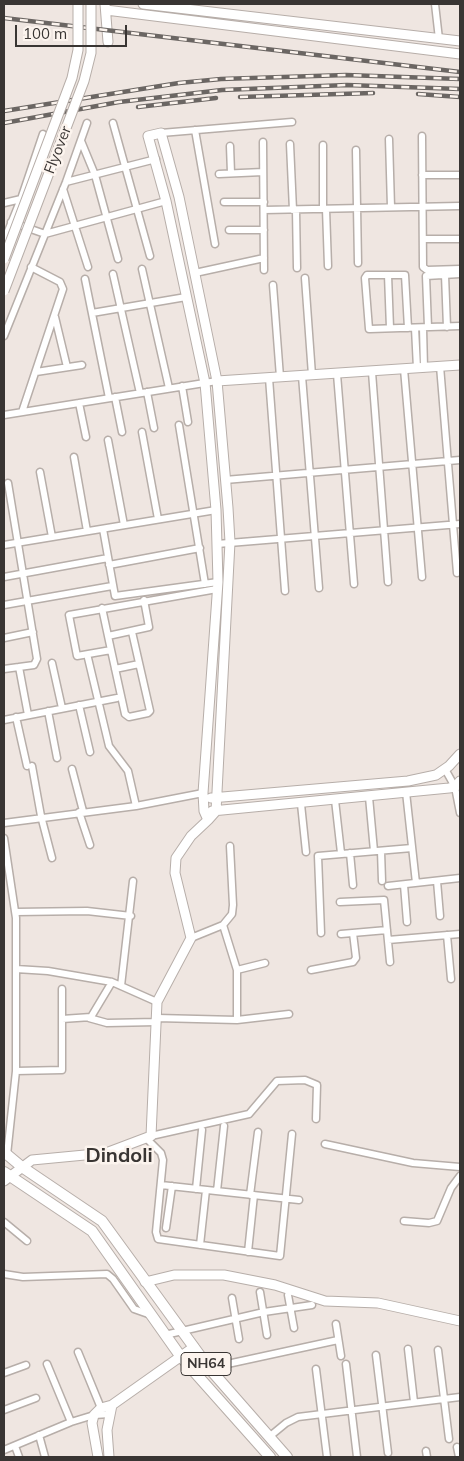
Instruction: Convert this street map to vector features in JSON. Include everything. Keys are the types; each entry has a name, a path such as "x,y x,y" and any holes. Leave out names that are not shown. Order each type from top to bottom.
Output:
{"main road":[{"name":"NH64","path":"6,1153 22,1167 96,1215 209,1368 287,1457"},
{"name":"NH64","path":"5,1176 92,1231 182,1357 270,1457"}],"street":[{"name":"Flyover","path":"4,259 72,78 78,50 78,4"},
{"name":"Flyover","path":"4,292 84,82 91,53 91,4"},
{"path":"143,4 460,41"},
{"path":"435,4 439,39"},
{"path":"108,42 106,7 460,54"},
{"path":"364,42 365,30"},
{"path":"208,820 204,811 204,796 217,586 216,510 204,383 166,201 148,136 161,133 292,122"},
{"path":"4,336 65,186 87,123"},
{"path":"113,123 150,256"},
{"path":"195,130 216,244"},
{"path":"161,133 170,156 217,382 230,542 216,811 191,836 176,858 175,873 191,938"},
{"path":"4,240 21,199 43,134"},
{"path":"422,136 424,269 460,269"},
{"path":"390,139 391,207"},
{"path":"81,141 95,175 118,259"},
{"path":"263,142 264,270"},
{"path":"290,144 297,268"},
{"path":"322,145 328,266"},
{"path":"230,146 231,173"},
{"path":"356,150 358,263"},
{"path":"65,186 95,175 156,160"},
{"path":"219,174 263,172"},
{"path":"422,175 460,175"},
{"path":"65,186 88,267"},
{"path":"4,203 21,199"},
{"path":"11,222 45,234 166,201"},
{"path":"224,202 264,202"},
{"path":"264,210 460,206"},
{"path":"229,230 264,230"},
{"path":"423,239 460,239"},
{"path":"195,273 264,258"},
{"path":"22,412 63,293 63,285 31,268"},
{"path":"142,269 168,388"},
{"path":"113,274 120,308 154,428"},
{"path":"421,368 418,328 406,277 403,274 367,275 365,278 368,328 418,328 460,326"},
{"path":"418,328 425,277 460,274"},
{"path":"388,275 390,328"},
{"path":"445,275 447,327"},
{"path":"305,278 312,375"},
{"path":"85,279 122,432"},
{"path":"273,285 280,377"},
{"path":"92,313 186,297"},
{"path":"55,316 67,367"},
{"path":"36,372 82,365"},
{"path":"4,415 204,383 460,365"},
{"path":"440,366 446,461 457,573"},
{"path":"404,369 422,577"},
{"path":"372,372 388,582"},
{"path":"337,374 354,584"},
{"path":"302,376 319,588"},
{"path":"269,378 285,591"},
{"path":"182,386 188,422"},
{"path":"80,403 86,437"},
{"path":"179,425 205,584"},
{"path":"142,432 158,519"},
{"path":"108,440 124,525"},
{"path":"74,457 87,531"},
{"path":"226,480 276,474 460,460"},
{"path":"40,472 52,537"},
{"path":"4,670 37,662 8,484"},
{"path":"4,545 216,510"},
{"path":"217,544 460,524"},
{"path":"104,529 113,594 118,596 205,584 217,586"},
{"path":"4,577 200,548"},
{"path":"4,605 112,586"},
{"path":"111,650 77,656 69,615 217,586"},
{"path":"108,636 132,632 150,626 144,600"},
{"path":"102,608 125,714 131,717 148,713 150,710 132,632"},
{"path":"4,638 33,632"},
{"path":"88,658 109,746 128,771 136,806"},
{"path":"52,663 62,708"},
{"path":"115,669 140,664"},
{"path":"19,667 28,715"},
{"path":"4,720 117,698"},
{"path":"79,705 90,752"},
{"path":"48,711 57,758"},
{"path":"16,717 52,858"},
{"path":"4,822 204,796 216,798 408,781 436,775 460,754"},
{"path":"72,769 90,845"},
{"path":"445,769 457,784 460,813"},
{"path":"204,811 369,797 457,784"},
{"path":"406,792 416,883"},
{"path":"369,797 382,881"},
{"path":"335,800 341,854"},
{"path":"300,804 306,852"},
{"path":"4,838 16,912 16,1071 6,1153"},
{"path":"230,846 233,909 223,925 191,938 157,1002 149,1137 162,1157 156,1236 162,1240 280,1256 292,1134"},
{"path":"321,933 316,858 319,855 412,848"},
{"path":"350,853 353,885"},
{"path":"388,886 460,878"},
{"path":"121,986 131,916 133,881"},
{"path":"437,881 440,916"},
{"path":"404,884 407,922"},
{"path":"340,902 382,898 385,901 390,962"},
{"path":"16,912 87,912 131,916"},
{"path":"223,925 238,970 237,1020"},
{"path":"341,934 387,930"},
{"path":"311,970 353,962 356,958 354,933"},
{"path":"388,940 460,934"},
{"path":"447,935 451,980"},
{"path":"238,970 266,963"},
{"path":"16,969 48,971 112,982 157,1002"},
{"path":"89,1018 95,1013 112,982"},
{"path":"16,1071 62,1070 62,990"},
{"path":"62,1019 89,1018 107,1023 157,1020 237,1020 289,1014"},
{"path":"5,1176 32,1160 106,1153 149,1137 249,1114 277,1081 305,1080 317,1084 316,1118"},
{"path":"217,1191 224,1126"},
{"path":"196,1188 202,1130"},
{"path":"248,1252 258,1132"},
{"path":"324,1144 413,1163 460,1167"},
{"path":"404,1220 429,1223 437,1221 451,1188 460,1176"},
{"path":"161,1184 300,1200"},
{"path":"166,1228 172,1186"},
{"path":"200,1245 206,1190"},
{"path":"4,1222 27,1241"},
{"path":"4,1274 23,1277 107,1274 113,1279 134,1309 151,1315"},
{"path":"146,1282 174,1275 224,1275 275,1285 325,1301 372,1302 460,1321"},
{"path":"260,1292 268,1335"},
{"path":"288,1295 294,1328"},
{"path":"232,1298 239,1339"},
{"path":"165,1335 264,1312 312,1305"},
{"path":"336,1324 341,1356"},
{"path":"209,1368 338,1340"},
{"path":"98,1457 92,1423 94,1415 101,1408 112,1405 194,1347"},
{"path":"408,1350 414,1402"},
{"path":"438,1350 449,1439"},
{"path":"78,1352 101,1408"},
{"path":"376,1354 388,1453"},
{"path":"46,1364 72,1422"},
{"path":"346,1364 357,1457"},
{"path":"4,1373 26,1365"},
{"path":"316,1369 327,1457"},
{"path":"269,1437 293,1419 460,1397"},
{"path":"4,1410 36,1398"},
{"path":"110,1457 107,1439 112,1405"},
{"path":"4,1450 72,1422 94,1415 110,1414"},
{"path":"39,1436 46,1457"},
{"path":"15,1446 19,1457"},
{"path":"457,1447 459,1457"}],"railway":[{"path":"4,18 460,72"},
{"path":"4,111 179,83 221,79 346,75 460,79"},
{"path":"4,123 119,102 222,90 347,85 460,89"},
{"path":"240,97 373,93"},
{"path":"418,94 460,97"},
{"path":"138,107 216,98"}],"district":[{"name":"Dindoli","path":"119,1156"}]}
